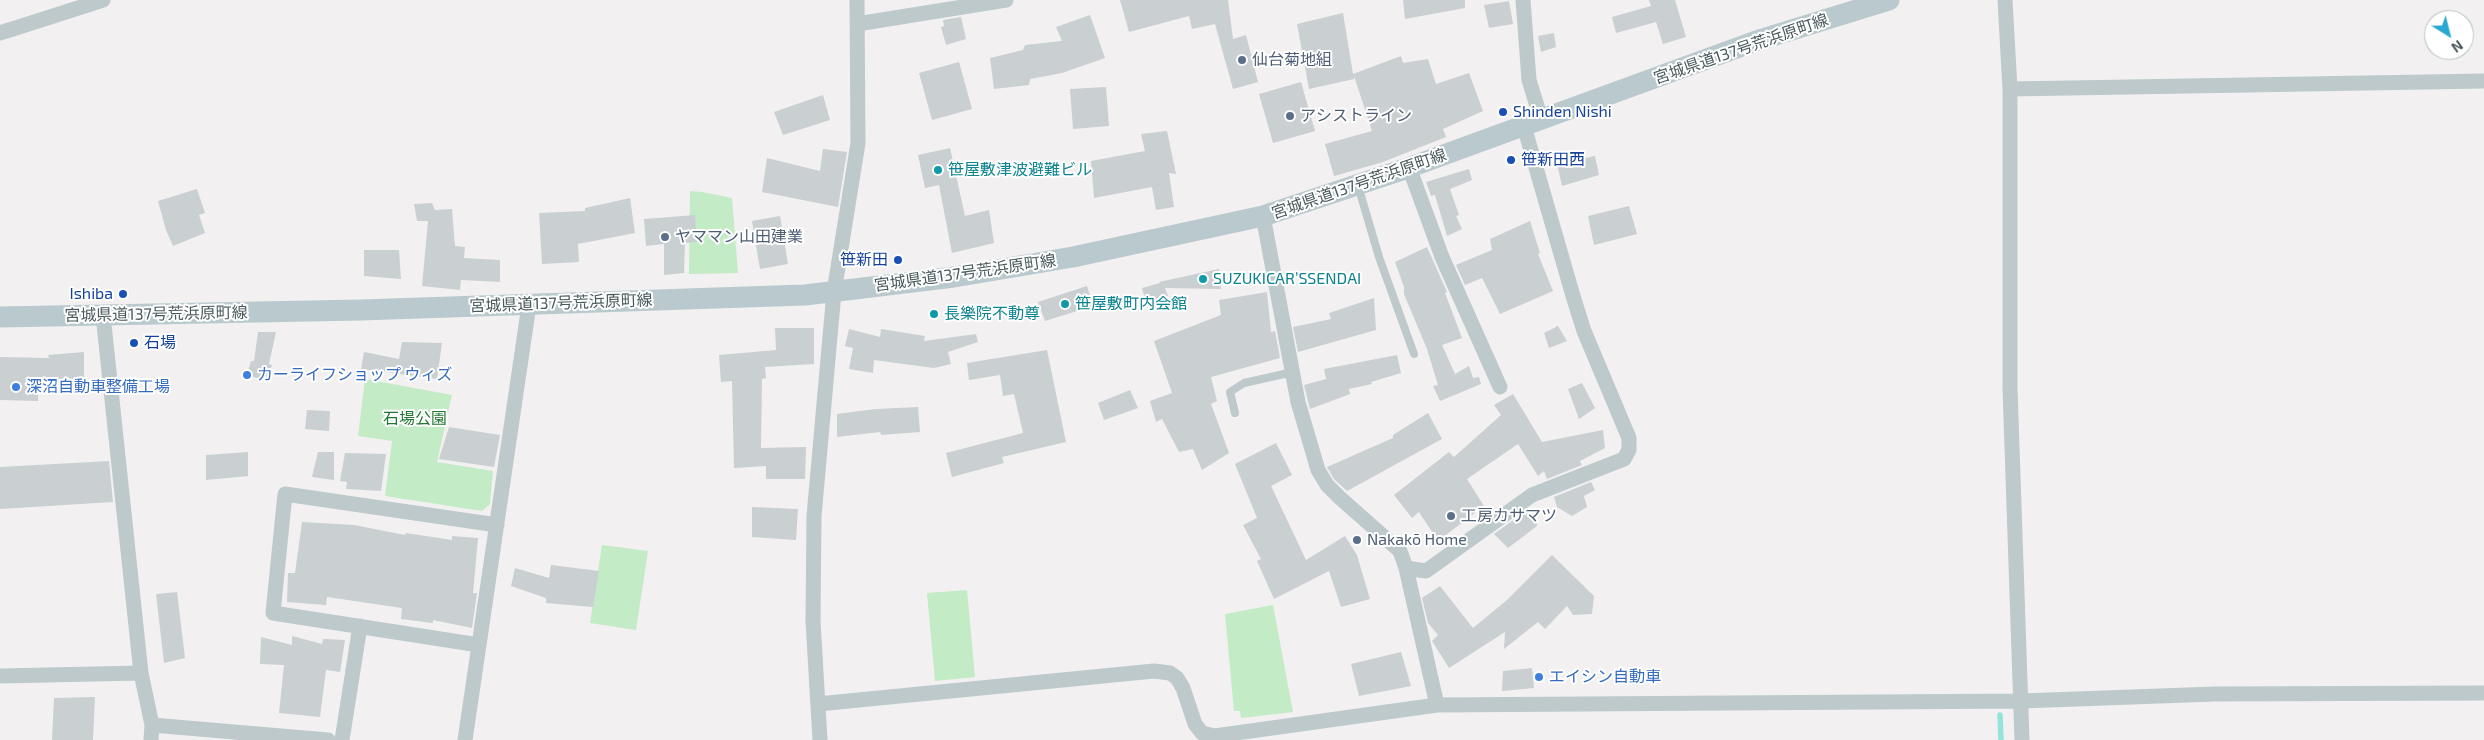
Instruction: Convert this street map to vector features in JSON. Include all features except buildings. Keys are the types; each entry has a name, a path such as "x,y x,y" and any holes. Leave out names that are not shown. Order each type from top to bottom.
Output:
{"main road":[{"name":"宮城県道137号荒浜原町線","path":"0,317 529,305 834,292 954,277 1073,257 1263,216 1405,169 1756,41 1889,0"}],"street":[{"path":"0,33 103,0"},
{"path":"820,740 813,621 814,516 834,292 858,143 857,0"},
{"path":"857,24 1006,0"},
{"path":"1406,568 1426,570 1532,495 1624,459 1629,450 1629,438 1584,331 1573,296 1532,122 1523,0"},
{"path":"2005,0 2010,90 2010,388 2022,740"},
{"path":"2010,90 2484,81"},
{"path":"1413,178 1442,257 1500,387"},
{"path":"1263,216 1298,402 1318,470 1339,497 1400,551 1406,568 1438,705"},
{"path":"465,740 529,305"},
{"path":"103,315 141,673 152,725 151,740"},
{"path":"479,645 272,613 285,494 496,525"},
{"path":"342,740 360,626"},
{"path":"818,704 1154,671 1170,673 1177,678 1183,688 1195,724 1202,733 1215,736 1438,705 2021,701 2215,694 2484,693"},
{"path":"0,676 141,673"},
{"path":"152,725 328,740"}],"lane":[{"path":"1361,196 1379,256 1414,354"},
{"path":"1235,413 1230,392 1244,383 1292,372"}],"green space":[{"path":"690,191 732,198 738,273 689,274"},
{"name":"石場公園","path":"365,379 452,395 437,462 493,471 490,504 482,511 385,496 392,441 358,436"},
{"path":"602,545 648,551 636,630 590,623"},
{"path":"967,590 975,677 935,681 927,593"},
{"path":"1273,605 1293,712 1241,718 1240,711 1234,711 1225,614"}],"waterway":[{"path":"2000,715 2001,740"}],"place":[{"name":"仙台菊地組","path":"1242,60"},
{"name":"Shinden Nishi","path":"1503,112"},
{"name":"アシストライン","path":"1290,116"},
{"name":"笹新田西","path":"1511,160"},
{"name":"笹屋敷津波避難ビル","path":"938,170"},
{"name":"ヤママン山田建業","path":"665,237"},
{"name":"笹新田","path":"898,260"},
{"name":"SUZUKICAR’SSENDAI","path":"1203,279"},
{"name":"Ishiba","path":"123,294"},
{"name":"笹屋敷町内会館","path":"1065,304"},
{"name":"長樂院不動尊","path":"934,314"},
{"name":"石場","path":"134,343"},
{"name":"カーライフショップ ウィズ","path":"247,375"},
{"name":"深沼自動車整備工場","path":"16,387"},
{"name":"工房カサマツ","path":"1451,516"},
{"name":"Nakakō Home","path":"1357,540"},
{"name":"エイシン自動車","path":"1539,677"}]}
